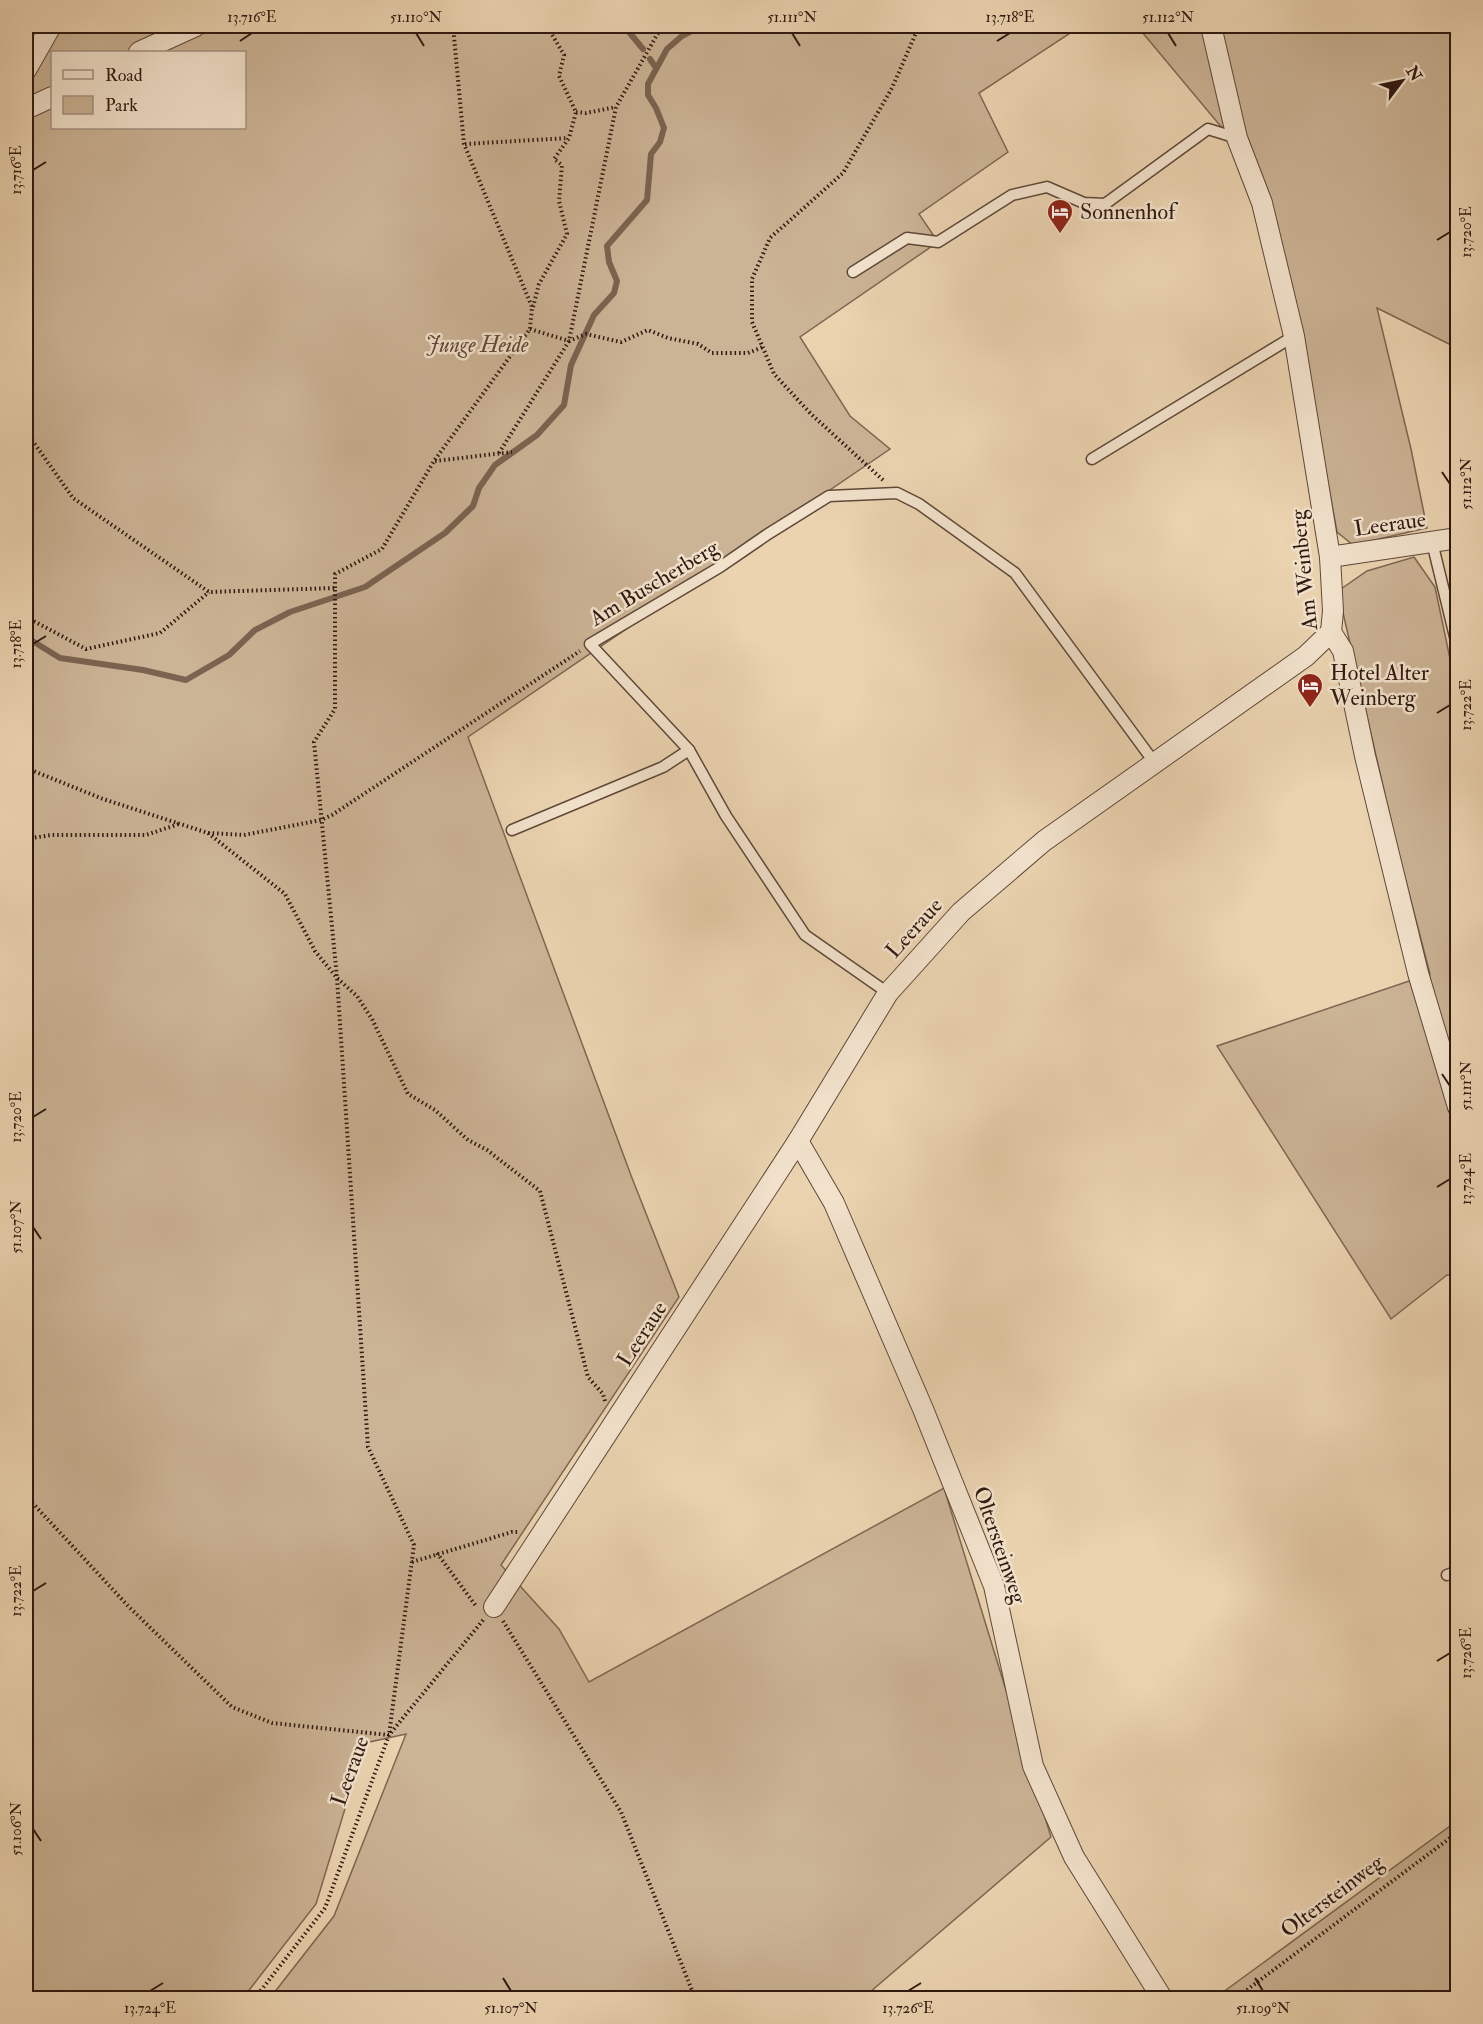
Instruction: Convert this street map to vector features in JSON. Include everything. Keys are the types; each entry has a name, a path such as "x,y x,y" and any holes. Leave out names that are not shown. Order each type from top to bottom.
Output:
{"street":[{"path":"26,70 51,26"},
{"path":"141,51 196,26"},
{"name":"Am Weinberg","path":"1211,26 1238,138 1262,203 1294,336 1330,557 1333,611 1331,632 1343,651 1365,756 1418,973 1458,1107"},
{"path":"26,109 51,97"},
{"name":"Leeraue","path":"1330,557 1458,538"},
{"name":"Leeraue","path":"489,1613 798,1141 888,993 961,912 1044,841 1297,663 1331,632"},
{"name":"Oltersteinweg","path":"798,1141 834,1203 923,1408 994,1586 1033,1766 1074,1857 1162,1998"}],"lane":[{"path":"853,272 907,238 938,242 1012,195 1047,187 1084,203 1105,204 1208,129 1238,138"},
{"path":"1092,459 1294,336"},
{"path":"897,493 919,504 1015,573 1154,762"},
{"name":"Am Buscherberg","path":"888,993 805,935 726,816 689,750 590,644 720,567 829,496 897,493"},
{"path":"1432,542 1458,650"},
{"path":"512,830 663,767 689,750"}],"path":[{"path":"453,26 464,144 532,307"},
{"path":"26,1496 130,1608 232,1707 272,1723 389,1735 414,1545 368,1447 337,978 314,742 335,709 335,574 382,549 434,461 530,328 538,284 567,234 559,201 562,165 554,159 569,138 576,112 559,76 564,55 547,26"},
{"path":"499,453 569,341 616,107 662,26"},
{"path":"897,493 811,414 774,374 752,322 752,279 770,238 843,173 892,88 919,26"},
{"path":"1442,26 1458,30"},
{"path":"576,112 586,113 616,107"},
{"path":"464,144 569,138"},
{"path":"26,246 30,267 32,440 26,452"},
{"path":"530,328 569,341 586,333 621,342 648,330 668,338 698,344 712,354 748,353 763,347"},
{"path":"32,440 73,498 208,592 334,588"},
{"path":"434,461 512,452"},
{"path":"26,617 86,649 160,633 208,592"},
{"path":"26,768 103,799 208,833 244,835 321,820 333,815 590,644"},
{"path":"26,839 51,835 146,835 179,824"},
{"path":"208,833 285,894 315,951 337,978 357,996 372,1019 408,1094 435,1110 468,1140 487,1150 540,1191 588,1377 603,1394 612,1424"},
{"path":"412,1562 512,1532 542,1533"},
{"path":"437,1553 489,1613 621,1812 695,1998"},
{"name":"Leeraue","path":"255,1998 325,1908 389,1735 489,1613"},
{"name":"Oltersteinweg","path":"1236,1998 1458,1832"}],"green space":[{"name":"Junge Heide","path":"61,26 1081,26 979,93 1008,152 919,214 938,242 800,337 850,416 890,449 468,737 632,1178 679,1297 501,1565 559,1629 589,1682 944,1488 1051,1837 863,1998 270,1998 334,1916 406,1734 365,1743 316,1904 243,1998 26,1998 26,89"},
{"path":"1137,26 1457,26 1457,348 1377,308 1411,449 1427,528 1353,545 1337,532 1302,342 1233,141"},
{"path":"1414,557 1435,587 1457,692 1457,1276 1447,1275 1391,1319 1217,1046 1430,974 1398,851 1338,591 1367,571"},
{"path":"1457,1821 1457,1998 1215,1998"}],"waterway":[{"path":"624,26 643,49"},
{"path":"26,637 60,658 143,670 186,680 229,655 255,630 290,612 365,587 445,533 473,506 479,488 495,465 537,435 564,405 571,365 594,315 614,293 617,281 609,262 607,246 647,200 651,154 660,142 664,128 648,95 648,84 667,49 682,36 701,26"},
{"path":"650,59 656,68"}],"place":[{"name":"Sonnenhof","path":"1060,235"},
{"name":"Hotel Alter Weinberg","path":"1310,709"}]}
